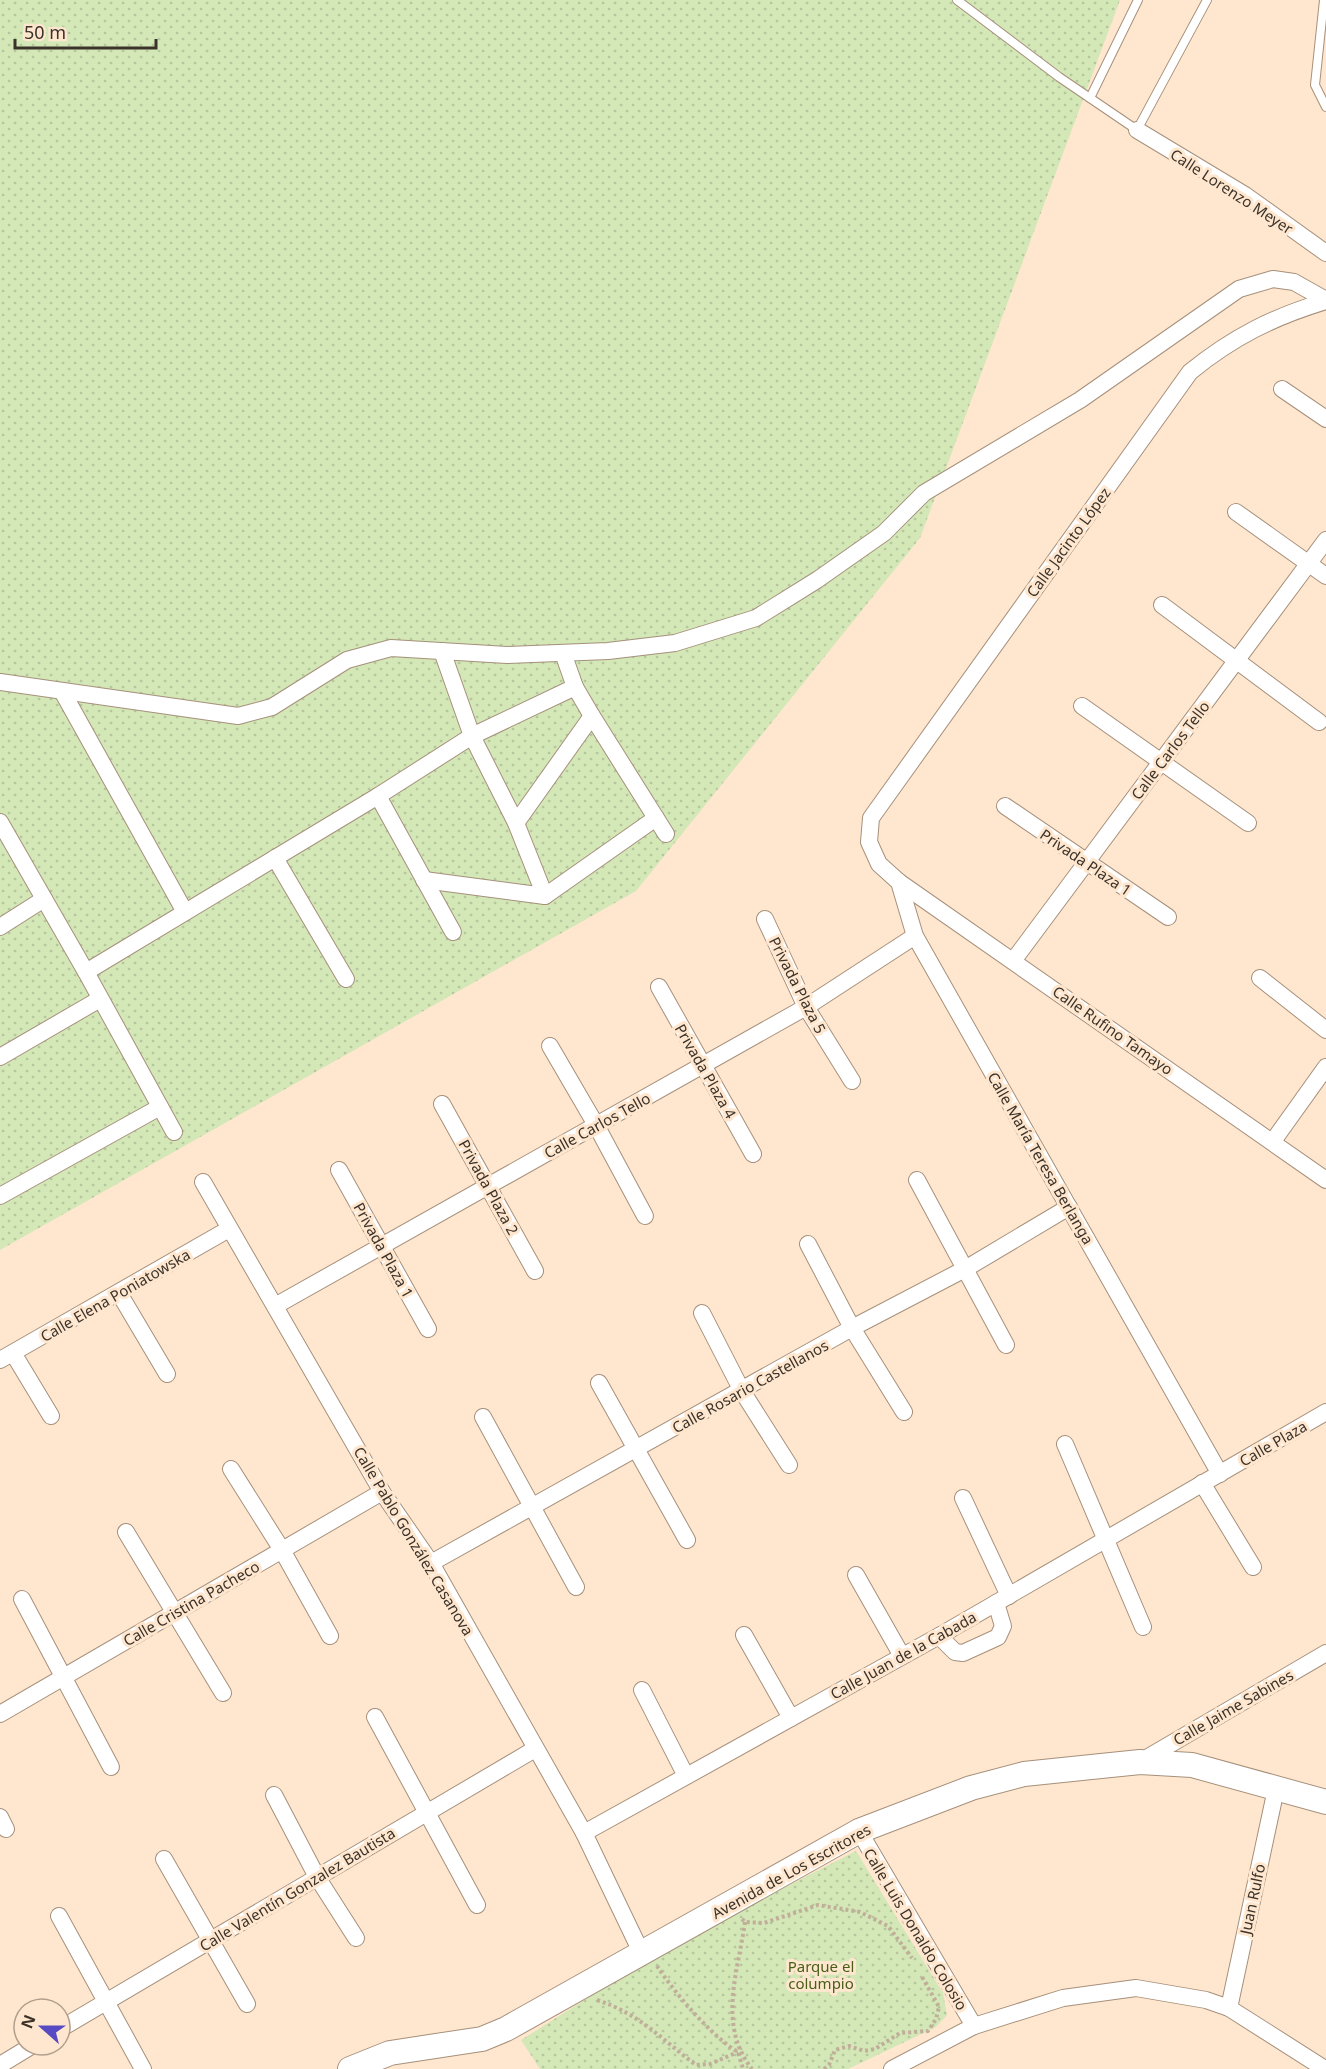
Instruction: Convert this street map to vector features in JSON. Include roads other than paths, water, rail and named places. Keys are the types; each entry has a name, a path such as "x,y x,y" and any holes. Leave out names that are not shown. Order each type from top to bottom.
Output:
{"main road":[{"name":"Avenida de Los Escritores","path":"350,2069 390,2053 482,2039 571,1993 859,1831 971,1788 1024,1774 1140,1762 1192,1765 1326,1802"}],"street":[{"name":"Calle Lorenzo Meyer","path":"1137,130 1245,195 1326,253"},
{"path":"0,682 238,716 272,706 347,660 391,648 507,655 608,651 675,644 756,618 818,580 884,533 924,493 1080,400 1239,289 1273,279 1294,282 1326,301"},
{"name":"Calle Jacinto López","path":"868,842 871,818 1190,372 1234,339 1283,314 1326,301"},
{"path":"1282,389 1326,419"},
{"path":"1236,512 1326,576"},
{"name":"Calle Carlos Tello","path":"1013,961 1326,540"},
{"path":"1162,605 1319,722"},
{"path":"442,651 472,736 516,823 545,896"},
{"path":"563,653 575,687 666,834"},
{"path":"86,972 378,796 472,736 575,687"},
{"path":"62,691 185,912"},
{"path":"1082,706 1248,823"},
{"path":"516,823 592,716"},
{"path":"378,796 453,932"},
{"name":"Privada Plaza 1","path":"1005,806 1168,917"},
{"path":"424,880 545,896 656,818"},
{"path":"0,822 174,1132"},
{"name":"Calle María Teresa Berlanga","path":"868,842 879,864 899,882 915,936 1220,1474"},
{"path":"274,858 346,979"},
{"name":"Calle Rufino Tamayo","path":"899,882 1326,1180"},
{"path":"0,927 44,899"},
{"name":"Privada Plaza 5","path":"765,919 806,1007 852,1081"},
{"name":"Calle Carlos Tello","path":"275,1306 806,1007 915,936"},
{"path":"1260,978 1326,1030"},
{"name":"Privada Plaza 4","path":"659,987 753,1154"},
{"path":"0,1057 100,999"},
{"path":"550,1046 645,1216"},
{"path":"1273,1142 1326,1067"},
{"name":"Privada Plaza 2","path":"442,1104 535,1270"},
{"path":"0,1196 160,1107"},
{"name":"Privada Plaza 1","path":"339,1170 428,1329"},
{"path":"917,1180 1006,1345"},
{"name":"Calle Pablo González Casanova","path":"203,1182 382,1492 431,1563 584,1833 644,1951"},
{"name":"Calle Rosario Castellanos","path":"431,1563 852,1328 965,1269 1069,1207"},
{"name":"Calle Elena Poniatowska","path":"7,1357 230,1229"},
{"path":"808,1244 852,1328 904,1412"},
{"path":"118,1293 167,1374"},
{"path":"702,1313 742,1391 789,1466"},
{"path":"7,1357 51,1416"},
{"path":"599,1383 687,1540"},
{"name":"Calle Plaza","path":"1220,1474 1326,1412"},
{"path":"483,1417 576,1587"},
{"path":"1065,1444 1143,1627"},
{"path":"231,1469 282,1550 330,1636"},
{"name":"Calle Juan de la Cabada","path":"584,1833 939,1636 1220,1474"},
{"path":"1202,1484 1253,1567"},
{"name":"Calle Cristina Pacheco","path":"0,1714 382,1492"},
{"path":"939,1636 955,1652 963,1653 998,1637 1003,1626 1002,1600 963,1498"},
{"path":"126,1532 223,1693"},
{"path":"855,1575 902,1656"},
{"path":"22,1599 111,1767"},
{"path":"744,1635 791,1718"},
{"name":"Calle Jaime Sabines","path":"1140,1762 1326,1653"},
{"path":"642,1690 686,1776"},
{"path":"375,1717 477,1905"},
{"name":"Calle Valentín Gonzalez Bautista","path":"72,2022 535,1749"},
{"name":"Juan Rulfo","path":"1229,2008 1275,1789"},
{"path":"274,1795 317,1877 356,1938"},
{"name":"Calle Luis Donaldo Colosio","path":"859,1831 974,2026"},
{"path":"164,1859 247,2004"},
{"path":"59,1917 143,2069"},
{"path":"892,2069 974,2026 1063,1998 1136,1988 1206,2000 1229,2008 1325,2069"}],"lane":[{"path":"957,0 1137,130 1208,0"},
{"path":"1090,98 1138,0"},
{"path":"1324,0 1316,85 1326,108"}],"park label":[{"name":"Parque el columpio","path":"821,1974"}]}
